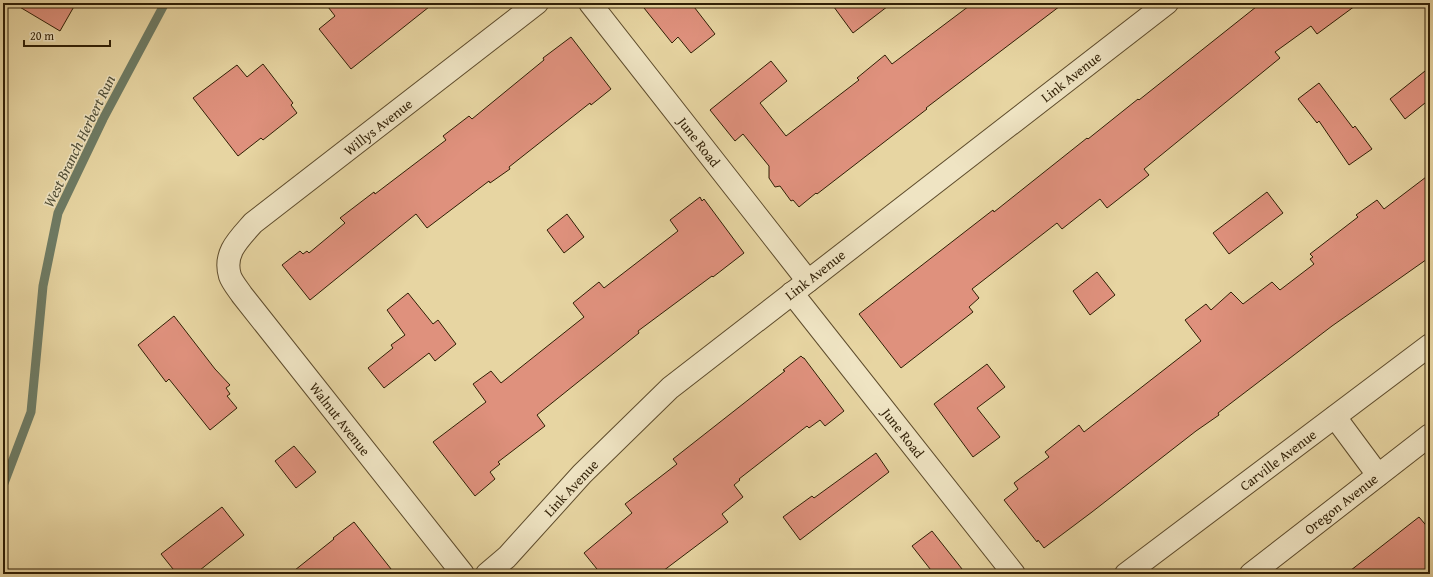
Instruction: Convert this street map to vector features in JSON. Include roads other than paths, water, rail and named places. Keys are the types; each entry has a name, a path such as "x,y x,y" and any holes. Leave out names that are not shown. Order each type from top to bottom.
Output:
{"street":[{"name":"Willys Avenue","path":"228,259 236,242 253,223 537,3"},
{"name":"June Road","path":"590,3 1014,574"},
{"name":"Link Avenue","path":"487,574 506,557 582,474 670,388 1167,3"},
{"name":"Walnut Avenue","path":"228,259 230,276 242,295 462,574"},
{"name":"Carville Avenue","path":"1126,574 1430,345"},
{"path":"1335,417 1378,475"},
{"name":"Oregon Avenue","path":"1251,574 1430,435"}],"waterway":[{"name":"West Branch Herbert Run","path":"3,486 31,412 43,286 58,213 103,119 165,3"}]}
